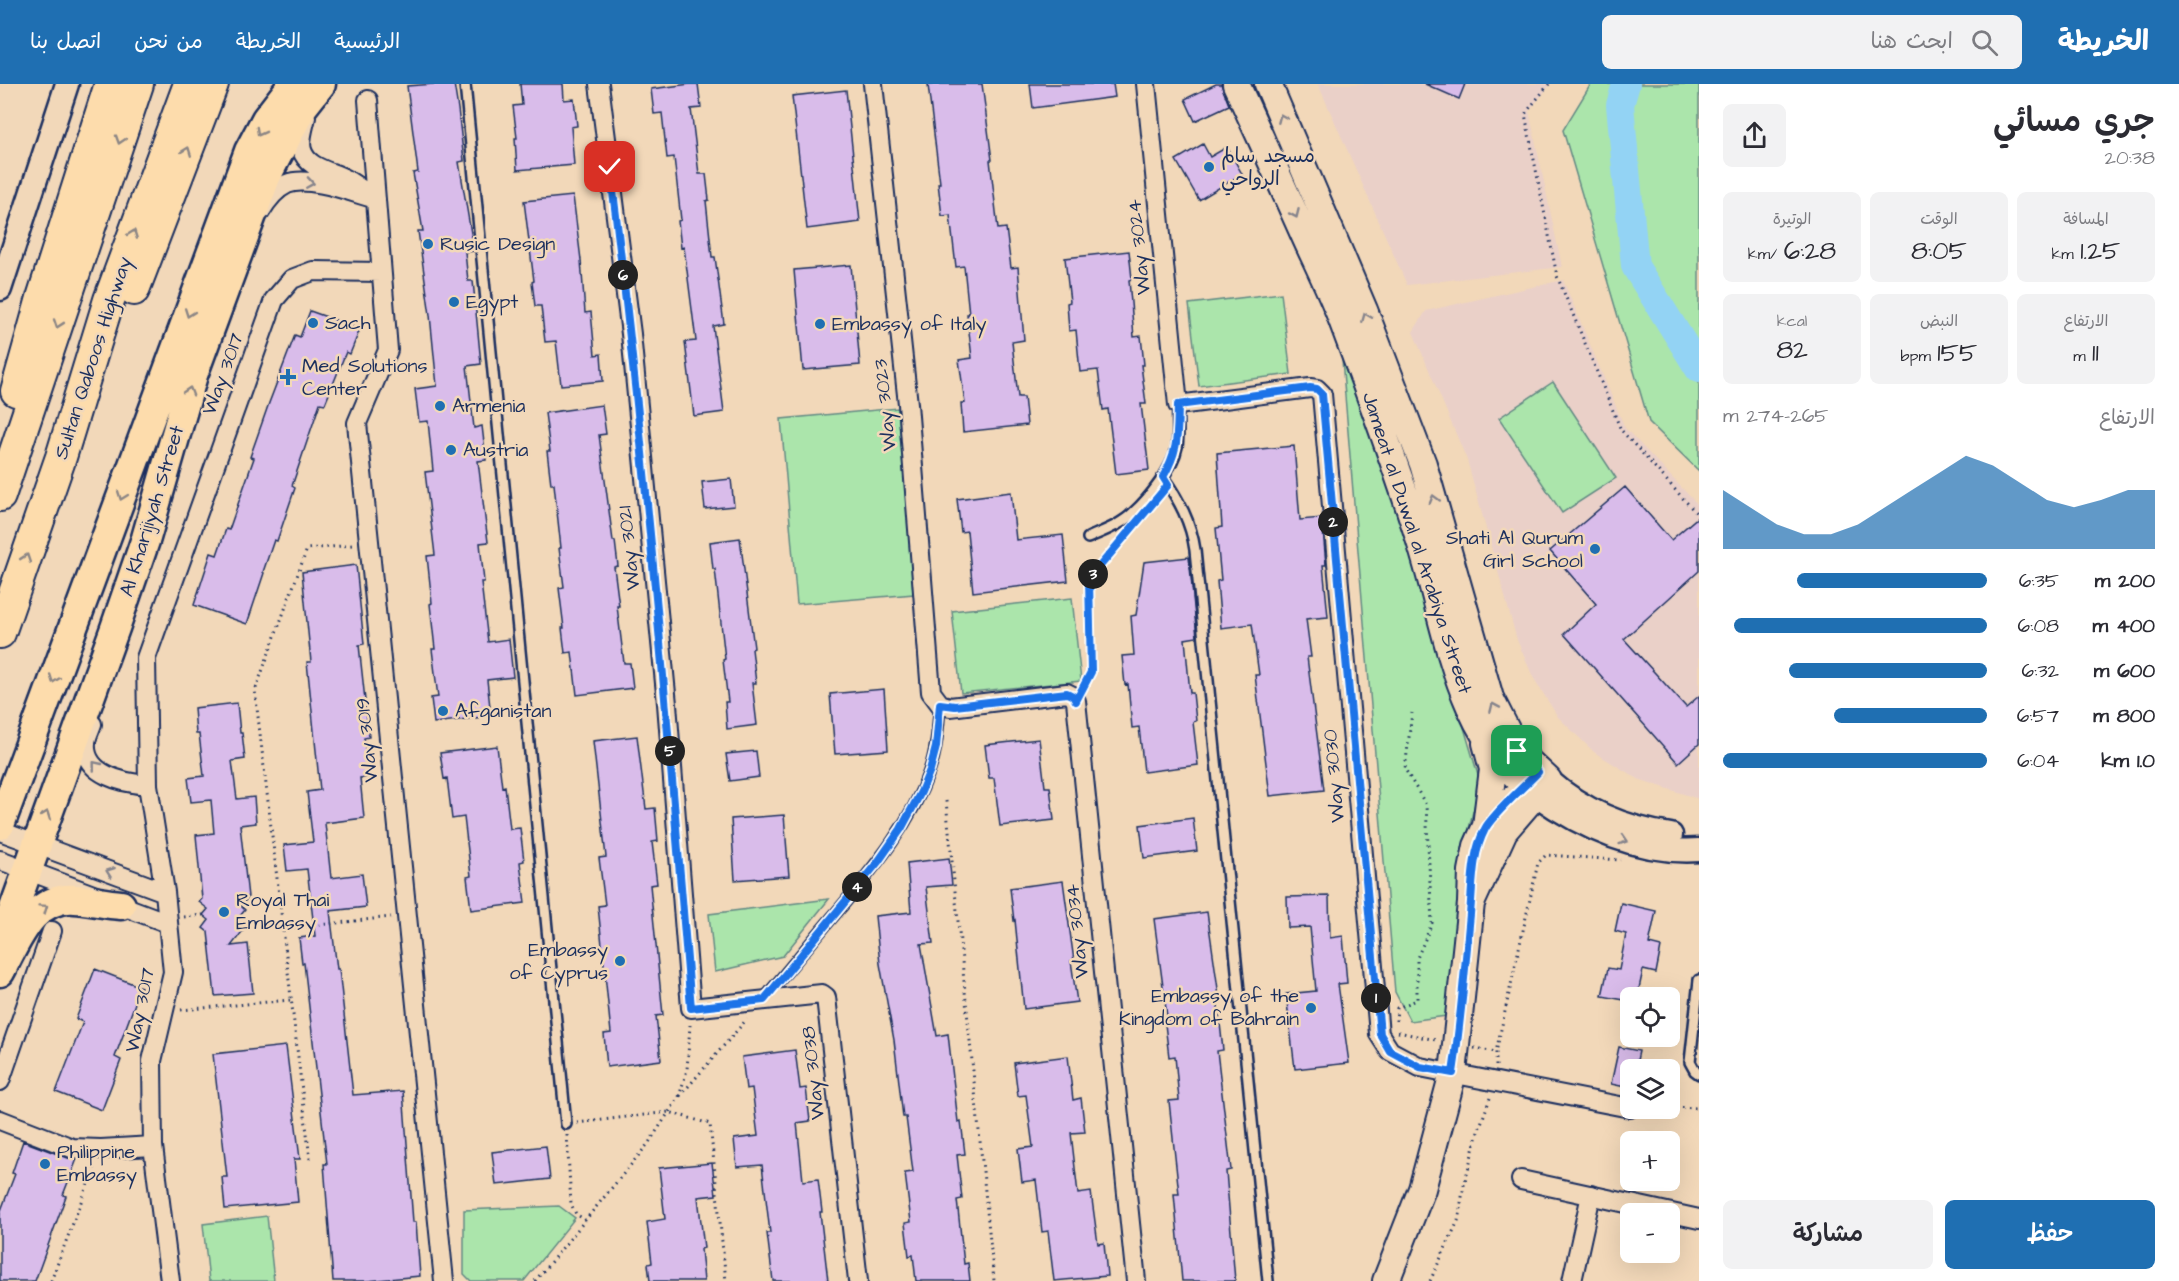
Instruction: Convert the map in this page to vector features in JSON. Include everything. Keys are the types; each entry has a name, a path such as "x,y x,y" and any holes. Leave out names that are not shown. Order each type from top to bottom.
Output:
{"highway":[{"path":"0,470 13,400 110,84"},
{"path":"0,496 138,84"},
{"name":"Sultan Qaboos Highway","path":"0,633 61,457 109,300 189,84"},
{"path":"61,457 94,396 213,84"},
{"path":"0,374 60,196 98,121"}],"main road":[{"name":"Jameat al Duwal al Arabiya Street","path":"1236,84 1341,316 1398,472 1425,555 1460,684 1483,731 1537,783"},
{"name":"Jameat al Duwal al Arabiya Street","path":"1268,84 1364,310 1423,465 1490,698 1517,751 1537,783"},
{"name":"Al Kharijiyah Street","path":"0,947 21,858 115,628 146,538 193,375 266,177 302,108 311,85"},
{"name":"Al Kharijiyah Street","path":"0,825 249,151 266,119 311,85"},
{"path":"1386,1281 1422,1189 1453,1073 1471,903 1472,871 1486,826 1493,769 1483,731"},
{"path":"1486,826 1537,783"},
{"path":"1471,903 1504,831 1537,783"},
{"path":"0,972 27,922 47,903 73,899 121,905"}],"street":[{"path":"0,289 67,84"},
{"name":"Way 3021","path":"599,84 632,346 668,716 691,1008"},
{"name":"Way 3023","path":"873,84 908,404 931,692 948,705"},
{"name":"Way 3024","path":"1146,84 1178,405"},
{"path":"311,85 301,139 306,158 314,165 346,179 376,199"},
{"name":"Way 3019","path":"368,100 388,350 357,423 444,1281"},
{"path":"241,244 263,207 286,184 313,183 376,199"},
{"name":"Way 3017","path":"170,1281 153,1146 152,1061 173,972 176,920 165,892 148,785 146,658 274,300 292,279 313,271 381,272"},
{"name":"Way 3030","path":"1178,405 1310,388 1317,389 1322,394 1380,1034 1390,1051 1420,1067 1620,1105"},
{"path":"115,628 106,680 86,743 90,760 104,775 126,783 148,785"},
{"path":"948,705 1067,693 1076,701"},
{"name":"Way 3034","path":"1076,701 1136,1281"},
{"name":"Jameat al Duwal al Arabiya Street","path":"1537,783 1565,795 1597,814 1647,831 1699,840"},
{"name":"Jameat al Duwal al Arabiya Street","path":"1537,783 1570,817 1606,835 1640,845 1683,851 1699,850"},
{"path":"0,831 21,858 121,905 176,920"},
{"path":"21,858 165,892"},
{"path":"0,1081 52,931"},
{"name":"Way 3038","path":"691,1008 822,994 826,997 858,1281"},
{"path":"0,1120 72,1148 153,1146"},
{"path":"1521,1180 1699,1219"},
{"path":"1572,1281 1591,1195"}],"lane":[{"path":"465,84 566,1124"},
{"path":"1088,538 1115,526 1133,514 1163,477 1173,460 1177,447 1178,405"},
{"path":"1163,477 1185,513 1195,550 1268,1281"},
{"path":"764,1000 878,862 901,829 930,770 948,705"},
{"path":"1699,980 1690,1062 1699,1074"}],"path":[{"path":"1549,84 1525,114 1557,276 1622,430 1699,516"},
{"path":"1076,701 1091,672 1089,579 1132,528"},
{"path":"310,1159 255,691 307,549 370,543"},
{"path":"1396,1032 1397,1008 1417,1000 1417,958 1432,923 1426,805 1405,769 1412,714"},
{"path":"946,801 994,1281"},
{"path":"1430,1281 1458,1221 1464,1185 1477,1135 1496,1080 1496,1052 1538,863 1546,855 1629,861"},
{"path":"176,920 203,915"},
{"path":"283,929 407,916"},
{"path":"164,1011 291,1000"},
{"path":"535,1281 648,1144 679,1097 764,1000"},
{"path":"679,1097 687,1070 691,1008"},
{"path":"1680,1107 1699,1108"},
{"path":"585,1220 576,1214 571,1204 566,1124 669,1112 710,1124 726,1281"},
{"path":"51,1281 101,1149"}],"shaded area":[{"path":"1318,84 1551,84 1529,111 1562,267 1407,285"},
{"name":"Shati Al Qurum Girl School","path":"1563,280 1625,428 1699,506 1699,799 1638,779 1594,752 1558,717 1533,677 1517,640 1467,460 1413,332 1426,311"}],"green space":[{"path":"1591,84 1699,84 1699,471 1649,422 1563,130"},
{"path":"1281,293 1291,374 1199,386 1189,304"},
{"path":"1342,360 1380,459 1421,581 1480,782 1464,850 1446,1016 1410,1021 1395,992"},
{"path":"1553,382 1616,478 1562,513 1499,418"},
{"path":"898,408 914,594 797,604 781,419"},
{"path":"1072,598 1081,681 961,693 952,611"},
{"path":"829,899 783,956 715,972 709,914"},
{"path":"559,1206 575,1218 524,1281 471,1281 464,1274 464,1210"},
{"path":"267,1216 274,1281 209,1281 203,1224"}],"building":[{"path":"454,84 458,109 464,161 459,162 474,251 465,252 468,281 473,281 481,364 467,366 474,428 482,426 486,460 478,461 488,542 480,543 484,582 481,582 488,642 509,639 513,677 487,680 491,716 434,723 431,698 438,697 432,649 435,649 427,556 435,555 425,472 433,471 428,421 419,422 415,389 437,386 418,231 423,231 413,173 418,172 407,86"},
{"path":"520,84 563,84 564,100 574,99 577,126 571,127 574,165 517,170 515,138 517,138 513,106 522,105"},
{"path":"698,84 701,108 691,109 699,174 706,174 709,200 706,201 712,257 715,257 724,324 713,326 724,412 694,416 685,342 696,341 684,247 681,248 678,221 681,220 674,157 667,158 662,113 654,114 651,89"},
{"path":"982,84 998,229 1006,228 1011,268 1018,267 1024,340 1012,342 1018,397 1024,397 1027,425 963,432 961,403 965,403 959,360 972,358 967,314 969,314 964,266 956,267 950,215 942,216 928,85"},
{"path":"1030,84 1113,84 1115,97 1033,108"},
{"path":"1216,84 1221,84 1229,105 1195,121 1185,99"},
{"path":"1425,84 1465,84 1459,99"},
{"path":"846,90 860,222 807,229 792,96"},
{"name":"مسجد سالم الرواحي","path":"1203,144 1210,157 1227,147 1242,174 1199,200 1176,160"},
{"path":"573,196 585,313 591,312 595,355 601,354 603,381 561,385 556,341 545,342 541,306 535,306 524,201"},
{"path":"1129,251 1134,337 1141,336 1144,365 1141,365 1146,404 1141,404 1149,470 1116,474 1108,409 1103,410 1098,370 1080,372 1076,330 1069,331 1067,303 1070,302 1065,258"},
{"path":"851,265 860,365 803,370 794,270"},
{"path":"310,311 360,329 350,354 346,352 325,404 320,403 292,486 295,488 277,541 274,540 247,624 194,605 211,553 217,555 226,529 229,530 254,458 250,457 295,335 300,337"},
{"path":"602,405 606,434 599,435 618,566 614,567 619,606 617,606 624,663 630,663 633,688 577,695 572,652 565,653 562,628 564,628 559,588 564,587 559,548 561,548 554,484 551,484 547,451 550,451 545,413"},
{"path":"1294,446 1300,520 1322,518 1326,565 1323,565 1328,617 1306,619 1311,657 1307,657 1324,790 1270,796 1255,675 1259,675 1252,624 1221,628 1217,581 1221,580 1216,528 1222,527 1217,453"},
{"path":"731,479 734,506 705,509 702,482"},
{"path":"1625,487 1671,540 1699,516 1699,571 1624,639 1686,707 1699,696 1699,744 1678,763 1564,634 1596,604 1550,551"},
{"path":"1011,492 1016,540 1063,535 1068,581 973,592 967,531 961,532 957,499"},
{"path":"740,538 754,648 752,649 756,683 752,683 757,725 727,729 725,702 728,702 723,660 725,659 710,542"},
{"path":"1189,557 1197,637 1185,639 1190,693 1193,693 1196,721 1193,722 1198,765 1144,772 1139,727 1132,728 1128,684 1125,685 1122,656 1134,655 1131,616 1136,615 1144,562"},
{"path":"356,565 364,644 359,645 369,737 364,738 369,777 360,778 364,818 325,823 331,878 362,874 366,907 330,911 353,1095 403,1091 413,1222 416,1222 420,1276 367,1281 333,1281 324,1164 327,1164 304,963 302,963 299,938 315,936 307,869 287,871 284,845 313,842 307,792 320,790 307,662 311,662 302,572"},
{"path":"884,689 888,750 835,754 830,694"},
{"path":"237,703 245,759 232,761 237,799 254,797 256,823 240,825 248,897 241,906 245,910 240,916 249,923 231,946 248,944 253,993 215,996 208,932 203,928 209,920 203,915 208,909 199,902 202,899 196,835 214,833 211,800 191,802 188,778 204,776 199,734 196,734 194,708"},
{"path":"637,736 646,809 655,808 658,841 652,842 657,884 650,885 663,1015 656,1016 661,1060 607,1067 604,1034 611,1033 598,906 605,905 599,858 606,857 593,741"},
{"path":"1039,739 1045,787 1050,787 1054,820 1000,826 994,778 989,778 985,745"},
{"path":"497,746 510,829 520,828 524,861 520,862 525,903 471,910 467,877 471,876 464,817 452,819 447,778 444,779 440,753"},
{"path":"756,751 759,777 730,781 726,754"},
{"path":"784,815 789,876 735,880 731,819"},
{"path":"1193,818 1197,851 1144,858 1140,825"},
{"path":"949,858 952,885 926,887 933,943 921,944 937,1036 948,1034 958,1122 961,1121 965,1154 957,1155 962,1199 957,1200 964,1264 968,1263 970,1281 916,1281 913,1255 909,1256 905,1223 911,1222 905,1173 913,1172 906,1117 903,1117 894,1040 880,964 875,916 911,912 907,863"},
{"path":"1063,881 1077,1002 1024,1009 1010,888"},
{"path":"1329,896 1330,938 1343,936 1347,983 1338,984 1349,1063 1295,1069 1286,994 1316,991 1310,927 1288,928 1287,897"},
{"path":"1621,903 1656,911 1649,944 1661,947 1656,973 1643,970 1639,987 1620,987 1620,999 1602,996 1608,968 1619,970 1626,934 1615,931"},
{"path":"1207,912 1219,996 1217,997 1223,1050 1217,1051 1231,1170 1226,1171 1235,1281 1182,1281 1174,1194 1179,1194 1169,1101 1179,1100 1175,1056 1169,1057 1165,1024 1168,1024 1154,919"},
{"path":"95,969 141,987 115,1057 121,1060 102,1110 56,1092 83,1022 76,1019"},
{"path":"286,1046 300,1159 294,1159 298,1202 225,1209 222,1177 227,1177 213,1054"},
{"path":"1619,1047 1639,1051 1637,1059 1620,1059 1620,1086 1611,1084"},
{"path":"795,1050 800,1089 806,1088 810,1121 797,1123 803,1181 818,1179 828,1281 773,1281 762,1165 737,1167 734,1139 758,1136 752,1088 746,1089 742,1057"},
{"path":"1068,1056 1073,1100 1081,1098 1085,1132 1071,1133 1078,1194 1091,1192 1098,1244 1104,1243 1107,1276 1054,1281 1048,1231 1042,1232 1036,1180 1022,1182 1018,1149 1033,1147 1026,1095 1018,1096 1014,1063"},
{"path":"23,1141 68,1158 77,1159 35,1281 0,1281 0,1213 15,1174 12,1173"},
{"path":"546,1146 550,1179 496,1185 492,1152"},
{"path":"712,1163 716,1195 698,1197 704,1248 701,1249 704,1281 650,1281 648,1264 652,1263 647,1222 665,1219 659,1168"}],"waterway":[{"path":"1626,84 1620,105 1635,266 1699,369"}],"place":[{"name":"مسجد سالم الرواحي","path":"1209,167"},
{"name":"Rusic Design","path":"428,244"},
{"name":"Egypt","path":"454,302"},
{"name":"Sach","path":"313,323"},
{"name":"Embassy of Italy","path":"820,324"},
{"name":"Med Solutions Center","path":"288,377"},
{"name":"Armenia","path":"440,406"},
{"name":"Austria","path":"451,450"},
{"name":"Shati Al Qurum Girl School","path":"1595,549"},
{"name":"Afganistan","path":"443,711"},
{"name":"Royal Thai Embassy","path":"224,912"},
{"name":"Embassy of Cyprus","path":"620,961"},
{"name":"Embassy of the Kingdom of Bahrain","path":"1311,1008"},
{"name":"Philippine Embassy","path":"45,1164"}],"route":[{"path":"610,167 631,334 667,704 691,1008 764,1000 878,862 901,829 926,782 936,747 940,704 950,707 1067,693 1076,701 1091,672 1089,579 1168,485 1163,477 1173,460 1177,447 1178,405 1310,388 1317,389 1322,394 1380,1034 1390,1051 1420,1067 1453,1073 1471,903 1472,871 1478,846 1486,826 1538,772 1517,751"}]}
